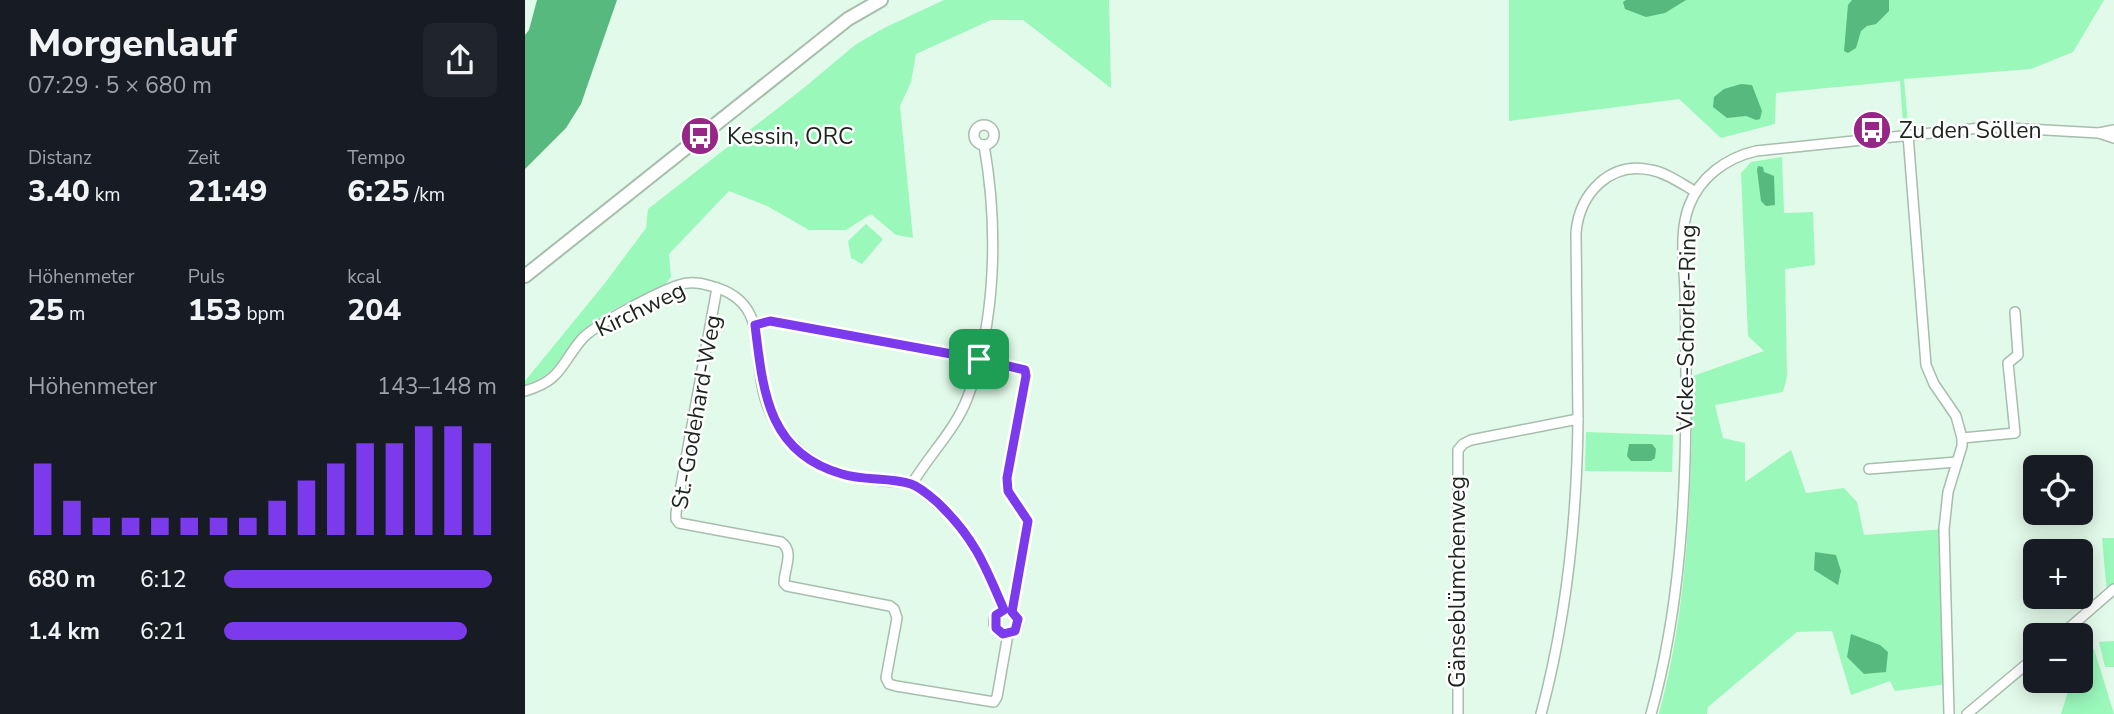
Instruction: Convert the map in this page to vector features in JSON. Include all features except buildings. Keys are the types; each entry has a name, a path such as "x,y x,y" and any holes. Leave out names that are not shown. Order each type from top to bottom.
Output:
{"main road":[{"path":"525,276 848,19 881,0"}],"street":[{"name":"Vicke-Schorler-Ring","path":"1651,714 1668,634 1680,544 1686,393 1683,236 1685,219 1696,192 1718,167 1742,154 1990,127 2099,133 2114,130"},
{"name":"Vicke-Schorler-Ring","path":"2099,133 2114,138"},
{"path":"1908,135 1926,365 1934,384 1956,416 1962,438 1948,492 1944,529 1948,714"},
{"path":"984,145 993,211 993,254 990,297 979,359 967,399 912,484 932,498 967,533 1008,611 1018,619 1015,631 1008,634 999,632 995,624 996,615 1008,611"},
{"path":"1541,714 1568,586 1576,515 1578,217 1591,190 1602,180 1624,170 1637,168 1662,173 1696,192"},
{"name":"Kirchweg","path":"525,391 541,387 555,377 583,338 606,321 681,284 694,283 717,288 742,302 751,314 755,325 762,387 769,411 792,445 825,468 844,475 912,484"},
{"name":"St.-Godehard-Weg","path":"717,288 676,513 679,523 781,542 788,551 784,578 787,586 894,609 897,618 886,678 896,687 994,702 1008,634"},
{"path":"1962,438 2015,433 2008,363 2018,355 2015,312"},
{"path":"755,325 770,321 979,359 1025,370 1007,478 1008,491 1028,521 1008,611"},
{"name":"Gänseblümchenweg","path":"1458,714 1458,450 1471,440 1578,419"},
{"path":"1869,469 1957,462"},
{"path":"2074,623 2114,589"},
{"path":"1967,714 2023,667"}],"shaded area":[{"path":"537,0 617,0 581,104 566,128 525,169 525,35 529,30"},
{"path":"944,0 1109,0 1111,88 1023,20 991,20 916,54 911,82 900,106 913,238 896,235 871,214 846,230 809,230 767,206 729,191 669,254 671,277 665,285 602,316 576,338 554,368 525,385 525,381 646,228 648,209 855,45"},
{"path":"1509,0 2104,0 2073,52 2031,69 1904,79 1908,125 1903,125 1900,81 1776,93 1775,124 1721,138 1679,99 1509,121"},
{"path":"1686,0 1665,13 1646,17 1625,9 1623,2"},
{"path":"1852,0 1889,0 1889,11 1876,24 1861,31 1856,48 1848,53 1844,51 1848,5"},
{"path":"1741,84 1752,85 1762,111 1760,119 1746,116 1727,118 1713,107 1714,97 1724,89"},
{"path":"1782,157 1784,213 1813,212 1815,265 1785,269 1787,377 1783,392 1715,405 1723,438 1745,443 1745,482 1791,450 1806,493 1844,488 1857,502 1864,535 1944,529 1947,684 1895,691 1890,681 1851,695 1832,631 1797,632 1708,707 1707,714 1659,714 1677,630 1687,546 1693,376 1764,351 1748,336 1741,173 1751,162"},
{"path":"1758,166 1774,176 1775,205 1766,206 1761,201"},
{"path":"866,224 883,239 862,264 851,258 848,241"},
{"path":"1586,432 1673,435 1672,472 1585,471"},
{"path":"1629,444 1652,444 1656,449 1655,458 1651,461 1631,461 1627,456"},
{"path":"2102,538 2114,538 2114,589 2107,594"},
{"path":"1815,552 1836,555 1841,571 1838,585 1814,570"},
{"path":"1851,634 1880,645 1888,652 1886,672 1864,674 1847,657"},
{"path":"2114,641 2114,667 2105,667 2099,642"},
{"path":"2094,649 2114,714 2061,714 2067,693 2093,693"}],"place":[{"name":"Zu den Söllen","path":"1872,130"},
{"name":"Kessin, ORC","path":"700,136"}],"route":[{"path":"770,321 979,359 1020,367 1025,370 1026,376 1007,478 1008,491 1028,521 1012,612 1016,614 1018,623 1015,631 1008,634 999,632 996,628 996,615 1004,610 979,553 967,533 932,498 912,484 844,475 825,468 792,445 769,411 762,387 755,325 770,321"}]}
